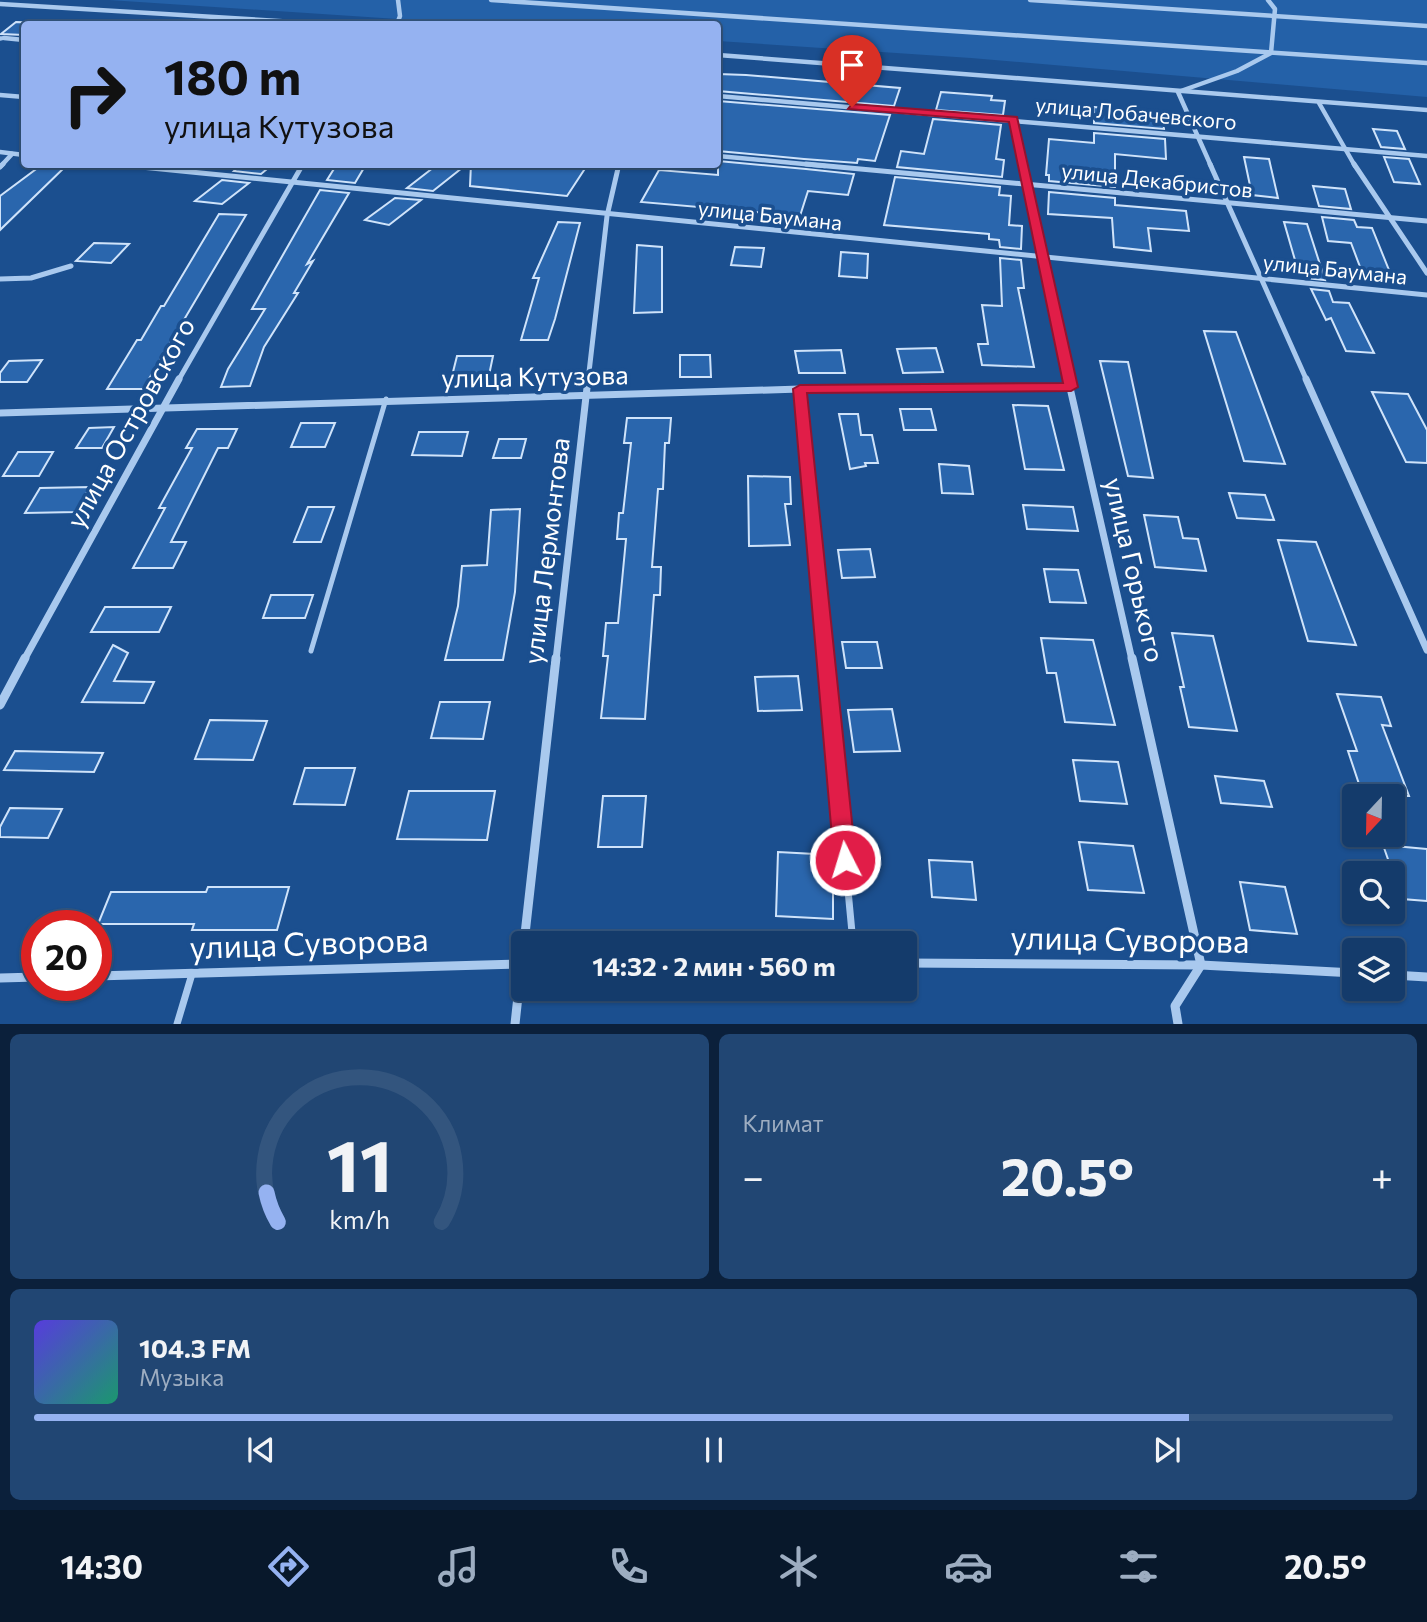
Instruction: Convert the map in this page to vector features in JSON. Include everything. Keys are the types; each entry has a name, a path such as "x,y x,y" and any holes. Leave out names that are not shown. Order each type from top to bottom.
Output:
{"street":[{"path":"398,0 398,21"},
{"path":"491,0 1427,63"},
{"path":"1030,0 1427,26"},
{"path":"1268,0 1275,9 1270,53"},
{"path":"0,4 279,21"},
{"path":"1,38 21,40"},
{"path":"1178,92 1237,71 1270,53"},
{"path":"721,55 1427,110"},
{"path":"1178,92 1427,650"},
{"path":"0,95 21,97"},
{"name":"улица Лобачевского","path":"721,96 1427,156"},
{"path":"1319,103 1343,148 1392,217 1427,273"},
{"name":"улица Горького","path":"1013,120 1024,183 1201,965"},
{"path":"0,152 21,155"},
{"path":"0,167 12,154"},
{"name":"улица Декабристов","path":"721,156 1427,221"},
{"name":"улица Баумана","path":"147,168 607,216 1427,295"},
{"name":"улица Островского","path":"0,705 161,410 301,168"},
{"name":"улица Лермонтова","path":"525,931 589,395 607,216 618,168"},
{"path":"0,279 31,278 71,266"},
{"name":"улица Кутузова","path":"0,413 161,410 386,399 800,389 1071,387"},
{"name":"улица Суворова","path":"917,963 1201,965 1342,972"},
{"name":"улица Суворова","path":"112,976 511,964"},
{"path":"1178,1024 1175,1006 1201,965"},
{"path":"1405,976 1427,977"},
{"path":"0,978 21,977"},
{"path":"515,1024 518,1001"}],"lane":[{"path":"800,389 852,931"},
{"path":"311,651 386,399"},
{"path":"177,1024 192,974"}],"shaded area":[{"path":"109,0 1427,0 1427,97 971,58 721,41 721,21 428,21"}],"building":[{"path":"16,22 21,22 21,35 1,34"},
{"path":"721,74 900,88 894,106 721,91"},
{"path":"941,92 992,96 991,100 1005,101 1003,115 936,110"},
{"path":"721,101 890,115 875,161 858,159 857,163 721,151"},
{"path":"1094,107 1162,112 1164,129 1094,123"},
{"path":"933,119 1001,125 996,159 1004,160 1002,177 897,167 901,151 924,154"},
{"path":"1373,129 1397,131 1405,149 1381,147"},
{"path":"1094,133 1165,139 1166,159 1115,154 1115,187 1049,181 1049,175 1046,175 1049,139 1094,143"},
{"path":"1244,157 1269,159 1278,198 1252,195"},
{"path":"1384,157 1409,159 1420,184 1394,182"},
{"path":"721,161 854,174 848,195 808,191 800,216 641,202 659,170 718,175"},
{"path":"38,168 64,168 0,230 0,196"},
{"path":"237,168 268,168 261,174 234,171"},
{"path":"334,168 364,168 355,183 327,180"},
{"path":"433,168 462,168 433,191 407,188"},
{"path":"471,168 585,168 567,196 470,186"},
{"path":"895,177 1000,187 999,195 1011,196 1009,225 1022,226 1021,249 1000,247 999,240 989,239 989,234 884,225"},
{"path":"222,180 249,183 222,204 195,201"},
{"path":"1313,186 1345,189 1351,209 1319,206"},
{"path":"320,190 349,193 307,264 313,261 294,293 298,293 264,347 250,386 221,387 228,369 265,309 252,309"},
{"path":"1049,192 1115,198 1115,205 1186,211 1189,231 1148,228 1151,251 1114,247 1112,218 1048,214"},
{"path":"395,198 421,200 389,225 365,220"},
{"path":"219,214 246,215 143,389 107,389 137,340 141,340 161,306 164,306"},
{"path":"1322,217 1354,220 1357,227 1372,228 1391,275 1362,272 1351,243 1328,241"},
{"path":"558,222 580,223 555,319 548,340 521,340 539,278 533,278"},
{"path":"1284,222 1307,224 1325,280 1306,278 1301,267 1297,267"},
{"path":"94,243 129,244 111,263 76,261"},
{"path":"637,245 662,247 662,312 634,313"},
{"path":"735,247 764,248 761,267 731,265"},
{"path":"841,252 868,254 867,278 839,276"},
{"path":"1000,258 1021,260 1024,288 1018,288 1034,367 982,365 978,344 988,344 982,305 1002,306"},
{"path":"1311,289 1329,291 1333,302 1349,303 1374,353 1346,351 1331,318 1326,320"},
{"path":"1204,331 1236,332 1285,464 1244,461"},
{"path":"936,348 943,372 903,373 897,349"},
{"path":"841,350 845,373 799,373 795,351"},
{"path":"680,355 710,355 711,377 680,377"},
{"path":"457,356 493,356 488,380 451,380"},
{"path":"42,360 27,382 0,382 0,373 9,361"},
{"path":"1100,361 1128,362 1153,478 1128,476"},
{"path":"1372,392 1408,394 1427,430 1427,463 1406,462"},
{"path":"1013,405 1048,406 1064,470 1025,469"},
{"path":"900,409 931,409 936,430 904,430"},
{"path":"839,414 858,414 861,435 872,435 878,463 865,463 866,466 850,469"},
{"path":"627,418 671,418 669,443 665,443 663,489 658,489 652,567 661,567 660,595 654,595 645,719 601,718 608,656 603,656 606,623 618,623 626,539 617,539 619,513 623,513 631,443 624,443"},
{"path":"301,423 335,423 325,447 291,447"},
{"path":"114,427 102,448 76,448 89,428"},
{"path":"197,429 237,429 228,448 218,448 171,542 186,542 173,568 133,568 165,508 159,508 192,448 186,448"},
{"path":"419,432 468,432 462,456 412,455"},
{"path":"499,439 526,439 521,458 493,458"},
{"path":"18,452 53,452 39,476 3,476"},
{"path":"939,464 969,466 973,494 942,493"},
{"path":"748,476 790,477 791,504 785,504 790,545 749,546"},
{"path":"90,487 76,512 25,513 40,488"},
{"path":"1229,493 1265,495 1274,520 1237,518"},
{"path":"1023,505 1073,507 1078,531 1027,529"},
{"path":"308,507 334,507 321,542 294,542"},
{"path":"520,509 515,592 503,660 445,660 458,606 462,566 487,565 491,510"},
{"path":"1144,515 1178,517 1183,538 1198,539 1206,571 1155,567"},
{"path":"1278,540 1316,542 1356,645 1308,641"},
{"path":"870,549 875,577 842,578 838,550"},
{"path":"1044,569 1078,570 1086,603 1050,602"},
{"path":"271,595 313,595 305,618 263,618"},
{"path":"105,607 171,607 159,632 91,632"},
{"path":"1172,633 1213,636 1237,731 1189,727 1180,687 1184,687"},
{"path":"1041,638 1093,640 1115,725 1065,722 1056,673 1047,673"},
{"path":"842,642 877,642 882,668 846,668"},
{"path":"113,645 128,653 114,681 154,682 144,703 82,702"},
{"path":"798,676 802,710 758,711 755,677"},
{"path":"1337,694 1381,697 1391,726 1382,725 1404,784 1359,784 1348,751 1357,751"},
{"path":"440,702 490,702 483,739 431,738"},
{"path":"892,709 900,751 854,752 848,710"},
{"path":"210,720 267,721 253,760 195,759"},
{"path":"15,751 103,753 94,772 4,770"},
{"path":"1073,760 1118,762 1127,804 1080,801"},
{"path":"305,768 355,768 345,805 294,804"},
{"path":"1215,776 1264,781 1272,807 1221,803"},
{"path":"409,791 495,791 487,840 397,839"},
{"path":"603,796 646,796 642,847 598,847"},
{"path":"10,808 62,809 48,838 0,837 0,827"},
{"path":"1079,842 1133,846 1144,893 1088,890"},
{"path":"1384,847 1427,849 1427,901 1405,899 1405,861 1389,861"},
{"path":"778,852 833,855 833,919 776,916"},
{"path":"929,860 972,862 976,900 932,897"},
{"path":"1240,882 1285,887 1297,934 1250,930"},
{"path":"208,887 289,887 277,930 192,930 194,924 112,924 112,910 104,910 111,892 206,892"}],"route":[{"path":"845,860 800,389 1071,387 1024,183 1013,120 852,107"}]}
